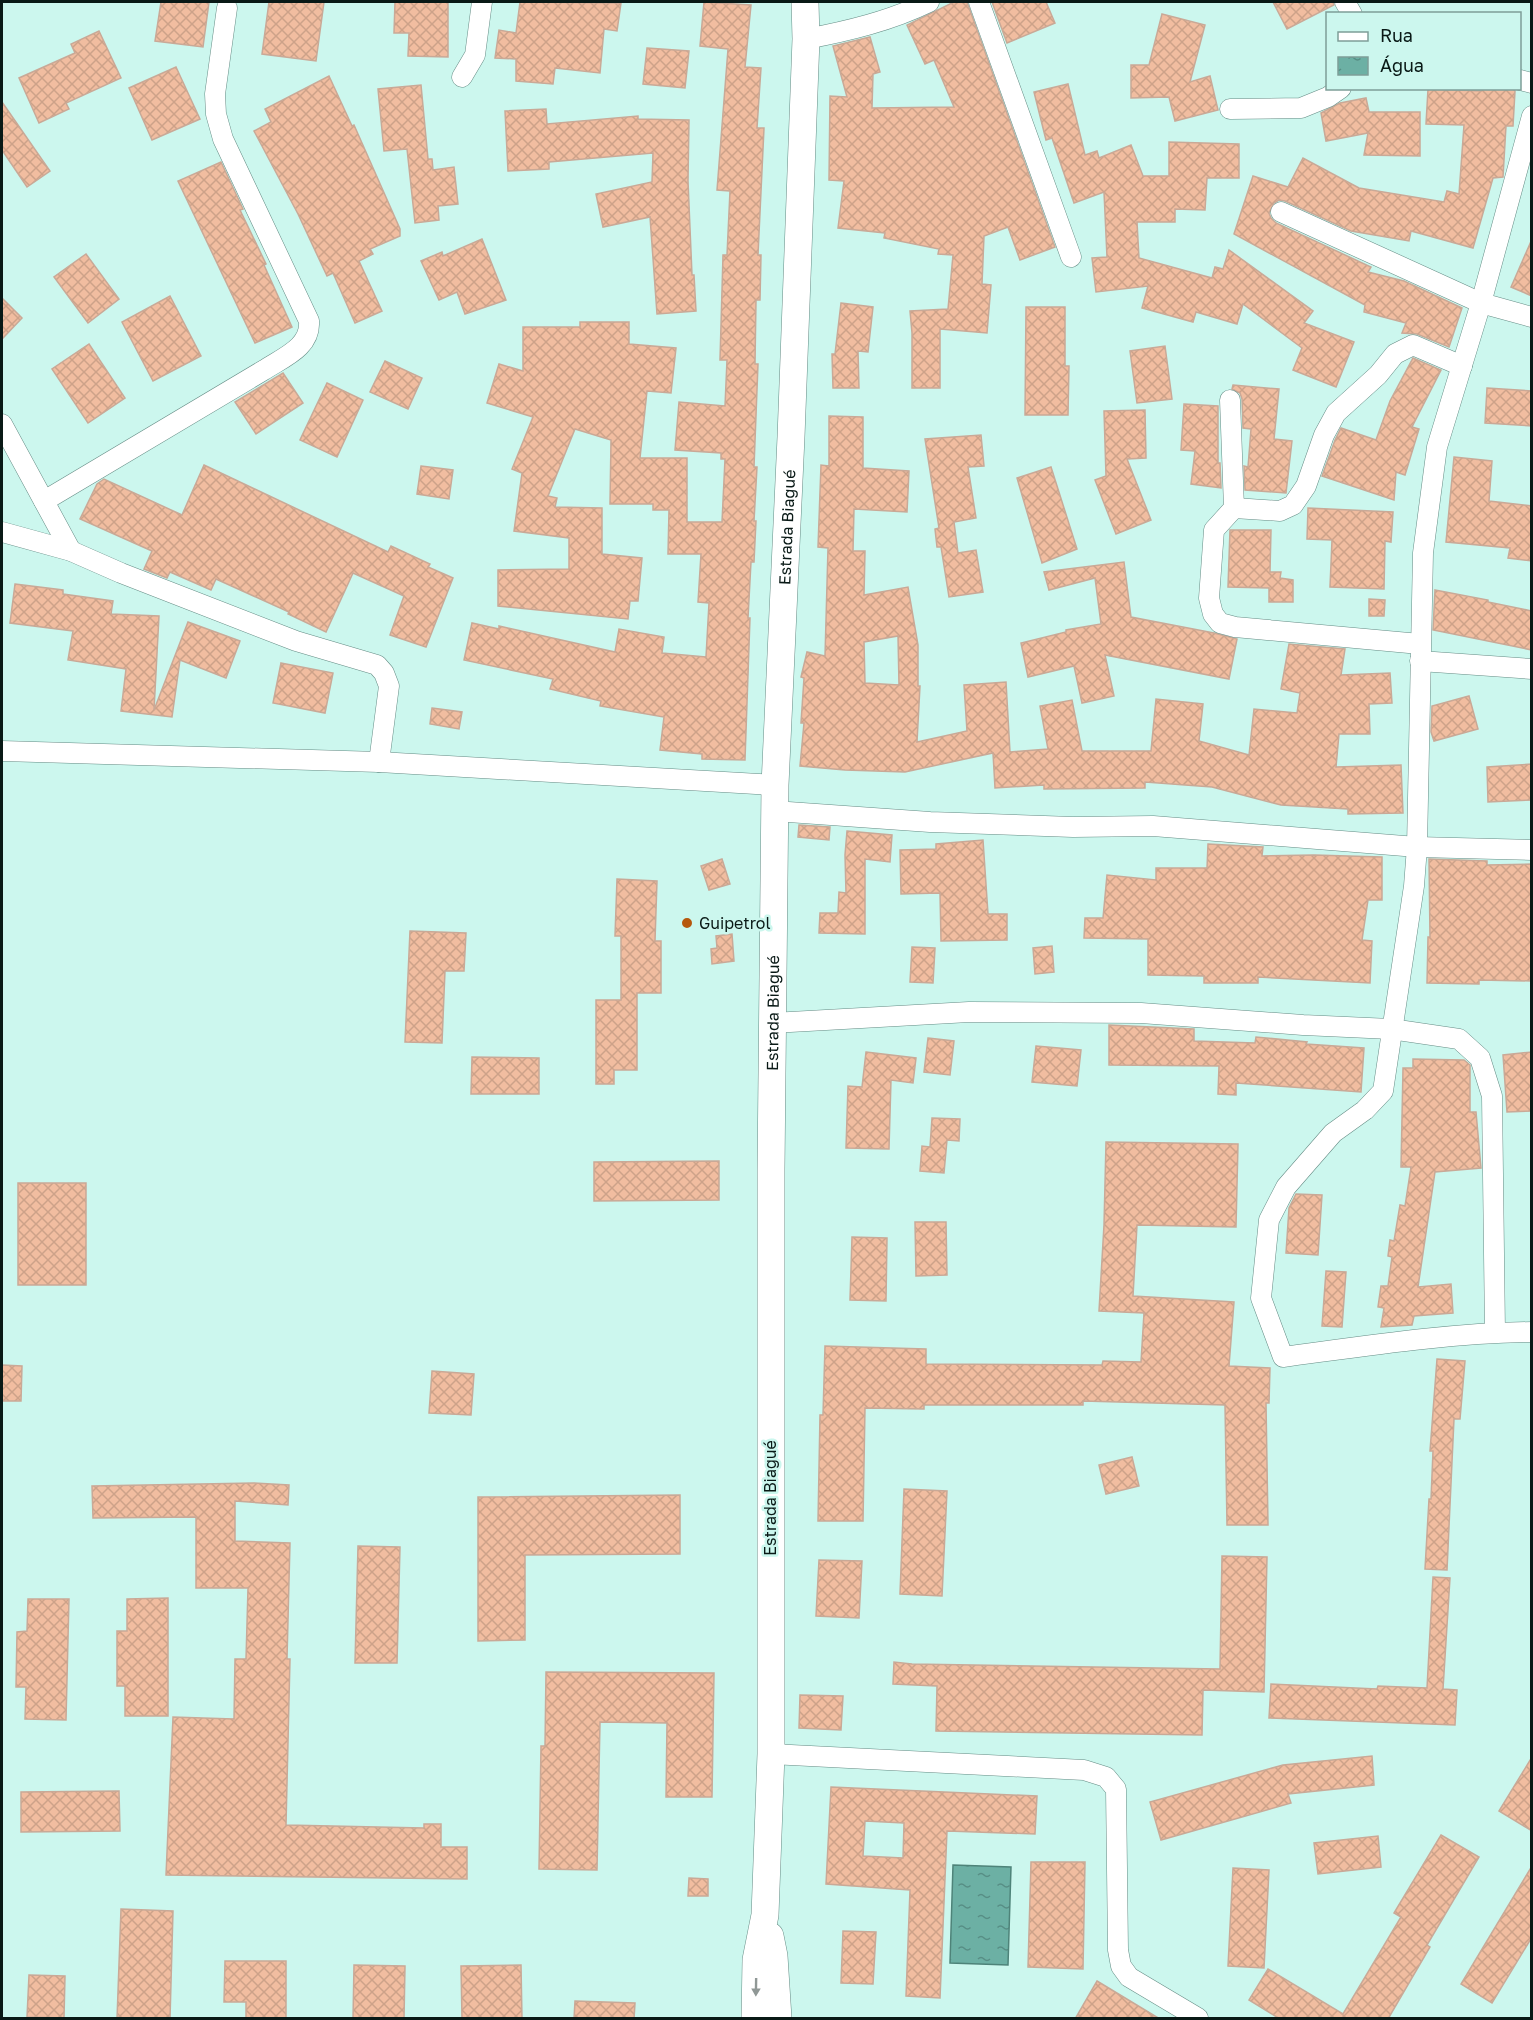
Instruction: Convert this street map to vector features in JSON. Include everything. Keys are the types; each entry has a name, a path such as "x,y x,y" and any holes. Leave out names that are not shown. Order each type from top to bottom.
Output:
{"main road":[{"name":"Estrada Biagué","path":"755,2019 756,1960 765,1915 771,1754 772,1023 775,798 806,39 805,2"},
{"name":"Estrada Biagué","path":"765,1915 774,1956 778,2019"}],"street":[{"path":"462,77 475,55 482,2"},
{"path":"806,39 881,21 929,2"},
{"path":"979,2 1071,256"},
{"path":"44,501 264,370 294,351 307,339 310,330 309,321 230,156 216,114 215,94 227,8"},
{"path":"1230,109 1301,108 1328,97 1338,90"},
{"path":"1532,116 1481,303 1437,447 1422,553 1417,847 1414,886 1383,1091 1365,1110 1333,1133 1286,1187 1269,1220 1262,1298 1283,1357 1495,1332 1532,1332"},
{"path":"1281,212 1481,303 1532,317"},
{"path":"1234,508 1280,511 1293,505 1306,486 1324,435 1336,413 1378,375 1395,354 1413,345 1462,366"},
{"path":"1230,400 1234,508 1214,530 1209,598 1213,614 1220,622 1235,627 1532,669"},
{"path":"2,424 71,550"},
{"path":"2,532 71,550 121,573 296,641 376,665 384,673 389,686 379,762"},
{"path":"2,751 379,762 775,798 930,822 1073,827 1153,826 1417,847 1532,850"},
{"path":"772,1023 969,1012 1141,1012 1303,1025 1391,1029 1459,1039 1480,1058 1492,1096 1495,1332"},
{"path":"771,1754 1084,1770 1106,1777 1116,1789 1118,1950 1121,1966 1129,1977 1197,2019"}],"water":[{"path":"953,1865 1011,1867 1008,1965 950,1963"}],"building":[{"path":"161,2 209,2 203,47 155,41"},
{"path":"269,2 324,2 316,61 262,54"},
{"path":"395,2 448,2 448,57 408,56 409,33 394,33"},
{"path":"520,2 621,3 617,31 604,29 600,73 555,68 553,84 516,81 516,59 495,58 499,30 516,33"},
{"path":"704,2 751,5 745,67 761,68 757,128 764,128 758,255 761,255 760,300 756,300 755,364 758,364 754,521 756,521 748,618 750,618 745,760 702,759 702,754 660,750 664,717 600,706 601,701 550,689 553,679 464,660 472,623 499,629 499,626 615,652 619,629 664,637 662,653 706,657 709,603 698,602 701,554 668,554 669,510 653,510 653,504 610,504 611,440 575,429 548,496 557,498 555,507 602,508 602,554 642,558 638,601 630,601 628,619 498,606 498,570 569,569 569,538 514,531 522,473 512,469 533,417 487,403 499,364 523,371 523,327 580,327 580,322 629,322 629,344 676,348 671,393 647,391 640,458 687,458 687,522 722,522 725,459 721,459 721,453 675,450 679,402 725,406 727,360 720,360 723,255 727,255 730,191 717,190 728,49 700,46"},
{"path":"954,2 967,2 1055,247 1020,260 1008,227 984,236 982,284 991,285 987,333 940,329 940,388 912,388 910,311 948,309 953,255 938,254 939,249 884,238 885,233 838,228 844,181 829,180 830,96 847,97 833,46 870,37 880,72 873,74 872,108 954,107 934,60 925,64 907,25"},
{"path":"992,2 1046,2 1055,23 1007,43"},
{"path":"1273,2 1333,2 1334,5 1287,29"},
{"path":"1162,14 1205,25 1190,82 1210,76 1218,110 1175,121 1169,97 1131,98 1131,65 1149,65"},
{"path":"99,31 121,78 66,103 69,109 39,123 19,78 75,53 71,44"},
{"path":"647,48 689,51 685,88 643,84"},
{"path":"176,67 200,119 152,140 129,88"},
{"path":"329,76 352,126 354,125 400,229 400,236 370,249 373,254 359,261 382,311 355,323 333,273 327,276 298,214 254,131 271,122 265,109"},
{"path":"1068,84 1085,155 1097,151 1099,158 1131,145 1143,176 1169,176 1169,142 1239,144 1239,178 1207,178 1205,210 1175,209 1175,222 1137,222 1139,258 1212,278 1215,267 1223,269 1229,250 1313,311 1304,323 1354,342 1336,387 1293,370 1302,348 1243,304 1237,324 1196,312 1193,322 1142,308 1148,286 1096,292 1092,258 1107,257 1104,192 1074,203 1052,138 1046,140 1034,92"},
{"path":"421,85 428,159 432,159 433,170 454,167 458,204 438,206 439,220 415,223 407,149 384,151 378,89"},
{"path":"1428,90 1515,91 1513,126 1506,126 1503,177 1493,178 1473,248 1411,231 1409,241 1351,231 1285,201 1279,200 1274,203 1269,213 1276,223 1371,267 1368,272 1404,281 1462,308 1449,347 1417,334 1402,333 1406,323 1364,312 1365,305 1234,234 1253,176 1288,187 1303,158 1359,188 1444,202 1447,191 1459,194 1464,125 1426,124"},
{"path":"1366,98 1369,112 1420,112 1420,156 1364,155 1368,133 1326,141 1321,113 1340,103"},
{"path":"2,102 50,171 27,187 2,150"},
{"path":"546,109 547,124 638,116 638,119 689,120 688,181 696,311 657,314 650,217 603,227 596,194 652,182 653,153 549,162 549,169 508,171 505,111"},
{"path":"221,162 292,327 255,343 178,181"},
{"path":"482,239 506,300 465,314 457,292 439,300 421,261 442,252 443,256"},
{"path":"1532,239 1532,296 1511,287"},
{"path":"86,254 119,299 88,323 54,277"},
{"path":"170,296 201,356 153,381 122,322"},
{"path":"2,298 22,318 2,339"},
{"path":"841,303 873,307 868,352 858,351 859,388 833,388 832,354 835,354"},
{"path":"1026,307 1065,307 1065,366 1069,366 1068,415 1025,415"},
{"path":"89,344 125,398 88,423 52,369"},
{"path":"1165,346 1172,399 1137,403 1130,351"},
{"path":"1413,358 1441,370 1412,427 1419,429 1405,475 1396,472 1394,500 1322,476 1341,428 1376,440 1390,401"},
{"path":"385,361 422,378 408,409 370,392"},
{"path":"283,373 303,403 256,434 235,402"},
{"path":"327,383 363,400 337,457 300,440"},
{"path":"1233,385 1279,389 1274,439 1292,441 1286,493 1245,490 1244,466 1248,467 1251,429 1243,428 1242,399 1240,393 1232,389"},
{"path":"1487,388 1532,391 1532,426 1485,423"},
{"path":"1184,404 1218,406 1218,463 1220,463 1221,488 1191,484 1195,451 1181,450"},
{"path":"1145,410 1146,458 1127,459 1151,520 1116,534 1095,480 1106,476 1104,411"},
{"path":"829,416 863,417 863,468 909,471 907,512 854,509 853,551 865,551 864,595 908,587 918,645 918,686 920,686 917,742 967,731 964,685 1006,682 1010,752 1048,749 1040,706 1072,700 1082,751 1151,751 1156,699 1203,704 1199,741 1249,755 1254,709 1297,713 1300,693 1281,689 1289,644 1345,649 1341,675 1390,673 1392,703 1369,704 1370,734 1339,734 1336,767 1401,765 1403,813 1348,814 1348,809 1281,805 1212,787 1145,782 1145,788 1044,789 1044,785 995,788 993,753 905,772 800,766 804,723 801,723 804,678 801,677 807,652 825,656 828,548 818,547 821,465 829,466","holes":["898,636 899,685 865,683 864,642"]},
{"path":"981,435 984,466 968,467 976,518 954,522 958,553 976,550 983,592 949,597 941,547 937,547 935,529 939,528 925,439"},
{"path":"1454,457 1492,461 1489,501 1532,506 1532,561 1508,558 1510,548 1446,542"},
{"path":"204,465 388,552 391,546 430,564 428,567 453,578 426,647 390,635 404,596 353,573 326,632 288,614 289,612 216,579 211,590 170,572 167,578 144,569 152,551 80,519 97,484 104,479 182,515"},
{"path":"421,466 453,470 449,499 417,494"},
{"path":"1051,467 1077,549 1042,563 1017,478"},
{"path":"1308,508 1393,512 1391,542 1385,541 1384,589 1330,587 1332,540 1307,539"},
{"path":"1230,530 1271,530 1270,572 1281,572 1280,578 1293,580 1293,602 1269,602 1269,588 1228,587"},
{"path":"1124,562 1131,617 1237,639 1229,679 1105,655 1114,696 1082,703 1074,666 1028,677 1021,643 1066,632 1066,630 1101,624 1095,578 1049,590 1044,572"},
{"path":"15,584 63,590 63,594 113,601 111,614 159,616 154,710 188,622 240,641 226,678 180,660 172,717 121,711 126,669 68,660 73,631 10,623"},
{"path":"1435,590 1532,611 1532,650 1433,630"},
{"path":"1369,599 1385,600 1384,616 1369,616"},
{"path":"281,663 333,673 325,713 273,703"},
{"path":"1469,696 1478,729 1434,741 1431,732 1432,706"},
{"path":"432,708 462,712 459,729 430,724"},
{"path":"1532,764 1532,800 1488,802 1487,767"},
{"path":"799,825 830,827 829,840 798,837"},
{"path":"847,831 892,835 890,862 865,859 865,934 819,933 820,913 838,913 839,892 846,893"},
{"path":"983,840 988,914 1007,914 1007,940 941,941 940,893 901,894 900,850 936,849 936,844"},
{"path":"1208,844 1263,847 1262,856 1382,857 1382,900 1368,900 1362,940 1372,941 1370,983 1258,977 1258,983 1204,983 1204,976 1148,975 1148,939 1084,938 1085,918 1103,918 1107,875 1156,880 1156,868 1207,868"},
{"path":"722,859 730,884 709,890 701,866"},
{"path":"1429,859 1487,861 1487,865 1532,864 1532,981 1479,980 1479,984 1427,983 1428,937 1430,937"},
{"path":"617,879 657,881 655,941 661,941 661,993 637,993 637,1070 614,1070 614,1084 596,1084 596,1000 621,1000 621,936 615,936"},
{"path":"410,931 466,933 464,971 445,971 442,1043 405,1042"},
{"path":"732,934 734,961 712,964 711,949 717,948 716,936"},
{"path":"1052,946 1054,972 1035,974 1033,948"},
{"path":"912,947 935,948 933,983 910,982"},
{"path":"1109,1025 1194,1029 1194,1041 1255,1043 1256,1037 1307,1042 1306,1044 1364,1048 1361,1092 1236,1083 1236,1095 1218,1094 1219,1066 1109,1065"},
{"path":"928,1038 954,1041 950,1075 924,1072"},
{"path":"1036,1046 1081,1050 1077,1086 1032,1082"},
{"path":"866,1052 916,1058 913,1083 891,1080 889,1149 846,1148 848,1086 862,1087"},
{"path":"1532,1052 1532,1111 1507,1112 1503,1055"},
{"path":"472,1057 539,1058 539,1094 471,1094"},
{"path":"1413,1059 1464,1060 1470,1065 1470,1112 1476,1112 1481,1168 1435,1172 1418,1287 1451,1284 1453,1313 1414,1316 1412,1325 1381,1327 1384,1308 1378,1307 1381,1286 1388,1286 1392,1257 1388,1256 1390,1240 1394,1241 1400,1205 1405,1206 1411,1167 1401,1167 1403,1068 1413,1068"},
{"path":"932,1118 960,1119 959,1141 947,1140 944,1173 920,1171 922,1146 930,1147"},
{"path":"1106,1142 1238,1144 1236,1227 1137,1225 1133,1296 1234,1302 1229,1366 1270,1368 1269,1403 1266,1403 1268,1525 1227,1525 1225,1405 1083,1401 1083,1405 924,1405 924,1409 865,1408 863,1521 818,1521 820,1415 823,1415 825,1346 926,1349 926,1364 1102,1365 1103,1361 1141,1362 1144,1313 1099,1311"},
{"path":"719,1161 719,1200 594,1201 594,1162"},
{"path":"18,1183 86,1183 86,1285 18,1285"},
{"path":"1296,1194 1322,1195 1318,1255 1286,1253 1289,1208"},
{"path":"915,1222 946,1222 947,1275 916,1276"},
{"path":"852,1237 887,1238 886,1301 850,1300"},
{"path":"1326,1271 1346,1272 1342,1327 1322,1326"},
{"path":"1437,1359 1465,1361 1460,1419 1454,1419 1447,1570 1425,1569 1429,1499 1431,1499 1433,1451 1430,1451"},
{"path":"2,1365 22,1366 21,1401 2,1401"},
{"path":"432,1371 474,1374 471,1415 429,1413"},
{"path":"1132,1457 1139,1486 1106,1494 1099,1465"},
{"path":"254,1483 289,1485 288,1505 235,1501 235,1541 290,1543 286,1825 424,1828 424,1824 441,1824 441,1847 467,1847 467,1879 166,1875 173,1717 234,1719 235,1659 246,1659 248,1588 196,1588 196,1517 93,1518 92,1486"},
{"path":"904,1489 947,1491 942,1596 900,1594"},
{"path":"680,1495 680,1554 525,1555 525,1640 478,1641 478,1497"},
{"path":"358,1546 400,1547 397,1663 355,1663"},
{"path":"1222,1556 1267,1557 1264,1692 1203,1690 1202,1735 936,1731 937,1686 893,1684 894,1662 1220,1669"},
{"path":"819,1560 862,1561 859,1618 816,1616"},
{"path":"1433,1577 1450,1578 1443,1689 1457,1690 1455,1725 1269,1718 1271,1684 1377,1689 1378,1686 1427,1688"},
{"path":"168,1598 168,1716 125,1716 125,1686 117,1686 117,1631 127,1631 127,1599"},
{"path":"28,1599 69,1599 66,1720 25,1719 26,1687 16,1687 17,1632 27,1631"},
{"path":"546,1672 714,1673 712,1797 666,1797 667,1723 600,1722 597,1870 539,1869 541,1746 545,1746"},
{"path":"800,1695 843,1696 841,1730 799,1728"},
{"path":"1372,1756 1374,1785 1288,1794 1291,1803 1161,1840 1150,1802 1283,1765"},
{"path":"1532,1757 1532,1831 1499,1811"},
{"path":"831,1787 1037,1796 1035,1834 947,1831 940,1998 906,1996 910,1890 826,1884","holes":["865,1821 904,1823 903,1858 863,1856"]},
{"path":"119,1791 120,1831 21,1832 21,1792"},
{"path":"1441,1835 1479,1857 1427,1945 1430,1947 1388,2019 1280,2019 1249,2000 1268,1969 1343,2014 1401,1917 1394,1913"},
{"path":"1378,1836 1381,1867 1318,1874 1314,1843"},
{"path":"1031,1862 1085,1862 1083,1969 1028,1967"},
{"path":"1532,1866 1532,1937 1492,2003 1461,1984"},
{"path":"1233,1868 1269,1870 1264,1968 1228,1966"},
{"path":"689,1878 708,1879 708,1896 688,1896"},
{"path":"121,1909 173,1911 170,2019 117,2019"},
{"path":"843,1931 876,1932 873,1984 841,1983"},
{"path":"225,1961 286,1961 286,2019 246,2019 246,2002 224,2002"},
{"path":"354,1965 405,1966 404,2019 353,2019"},
{"path":"521,1965 522,2019 462,2019 461,1966"},
{"path":"29,1975 65,1976 64,2018 27,2017"},
{"path":"1097,1981 1160,2019 1075,2019"},
{"path":"575,2001 635,2003 634,2019 574,2019"}],"place":[{"name":"Guipetrol","path":"687,923"}]}
